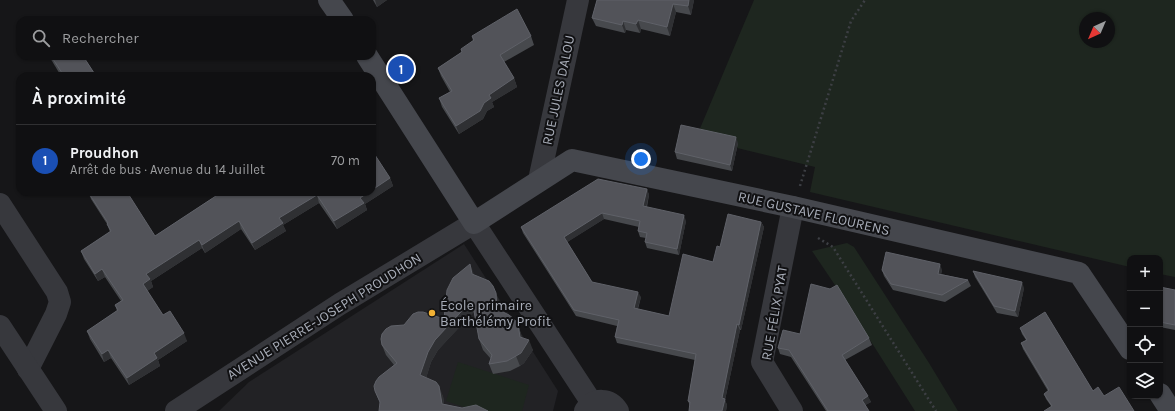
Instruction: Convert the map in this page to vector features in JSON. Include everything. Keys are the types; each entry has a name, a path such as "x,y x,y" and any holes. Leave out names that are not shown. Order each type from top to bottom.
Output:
{"street":[{"path":"329,0 341,16"},
{"name":"RUE JULES DALOU","path":"539,180 578,0"},
{"path":"370,60 589,407 597,401 608,402 614,405 618,411"},
{"name":"RUE GUSTAVE FLOURENS","path":"474,223 572,160 792,214 1079,273 1127,345"},
{"path":"0,204 57,292 60,302 56,314 28,369"},
{"name":"RUE FÉLIX PYAT","path":"792,214 762,362 792,411"},
{"name":"AVENUE PIERRE-JOSEPH PROUDHON","path":"176,411 340,304 474,223"},
{"path":"0,326 56,411"},
{"path":"1163,399 1171,411"}],"path":[{"path":"865,0 851,21 792,214 833,247 936,411"}],"shaded area":[{"path":"754,0 1175,0 1175,277 1163,275 1163,255 1127,255 1127,266 810,192 815,167 696,138"},
{"path":"847,243 854,247 929,363 958,411 915,411 812,251"},
{"name":"École primaire Barthélémy Profit","path":"464,244 558,391 553,411 219,411 249,382"},
{"path":"458,362 529,385 522,411 476,411 446,401"}],"building":[{"path":"597,0 689,0 688,6 673,4 667,27 638,20 636,24 623,21 622,25 592,18"},
{"path":"517,9 531,36 500,55 514,78 489,95 491,98 484,103 480,111 456,126 439,98 452,91 438,68 462,52 461,49 474,40 472,36"},
{"path":"54,60 86,60 93,72 61,72"},
{"path":"681,125 736,137 730,165 675,152"},
{"path":"376,157 390,178 376,187"},
{"path":"598,179 647,189 643,206 684,215 677,249 645,242 647,233 638,231 640,221 602,213 564,237 592,282 638,292 634,308 669,316 683,254 713,262 717,246 720,247 728,214 761,222 739,325 737,324 722,398 725,399 722,411 689,411 690,402 688,401 696,354 615,337 619,320 574,310 521,227"},
{"path":"91,196 130,196 155,236 216,196 315,196 279,218 283,223 252,243 239,221 202,245 199,240 146,274 150,279 143,284 163,315 170,311 184,333 154,353 157,358 127,378 108,350 102,354 87,331 118,310 115,305 123,300 102,269 95,274 81,251 111,231 107,224 108,223"},
{"path":"318,196 363,196 360,198 364,203 334,221"},
{"path":"886,252 940,264 938,274 968,280 942,295 891,284 882,270"},
{"path":"470,264 472,274 489,281 493,286 496,293 497,309 514,319 518,324 520,337 529,340 521,353 516,356 507,361 489,364 492,355 479,339 472,300 435,340 428,352 420,375 436,382 439,386 442,404 462,408 476,405 488,411 379,411 380,402 374,386 379,377 397,363 382,345 382,334 391,326 404,325 413,314 418,312 423,312 444,319 447,290 453,278"},
{"path":"973,271 1022,282 1015,311 994,306"},
{"path":"811,284 830,289 837,285 869,338 842,355 868,396 862,400 869,411 828,411 789,350 778,348 783,330 800,334"},
{"path":"1163,288 1175,290 1175,325 1163,323"},
{"path":"1045,312 1093,391 1098,387 1104,396 1119,387 1134,411 1044,411 1052,406 1044,394 1049,390 1021,343 1027,340 1020,328"}],"place":[{"name":"Proudhon","path":"401,69"},
{"name":"École primaire Barthélémy Profit","path":"432,313"}]}
